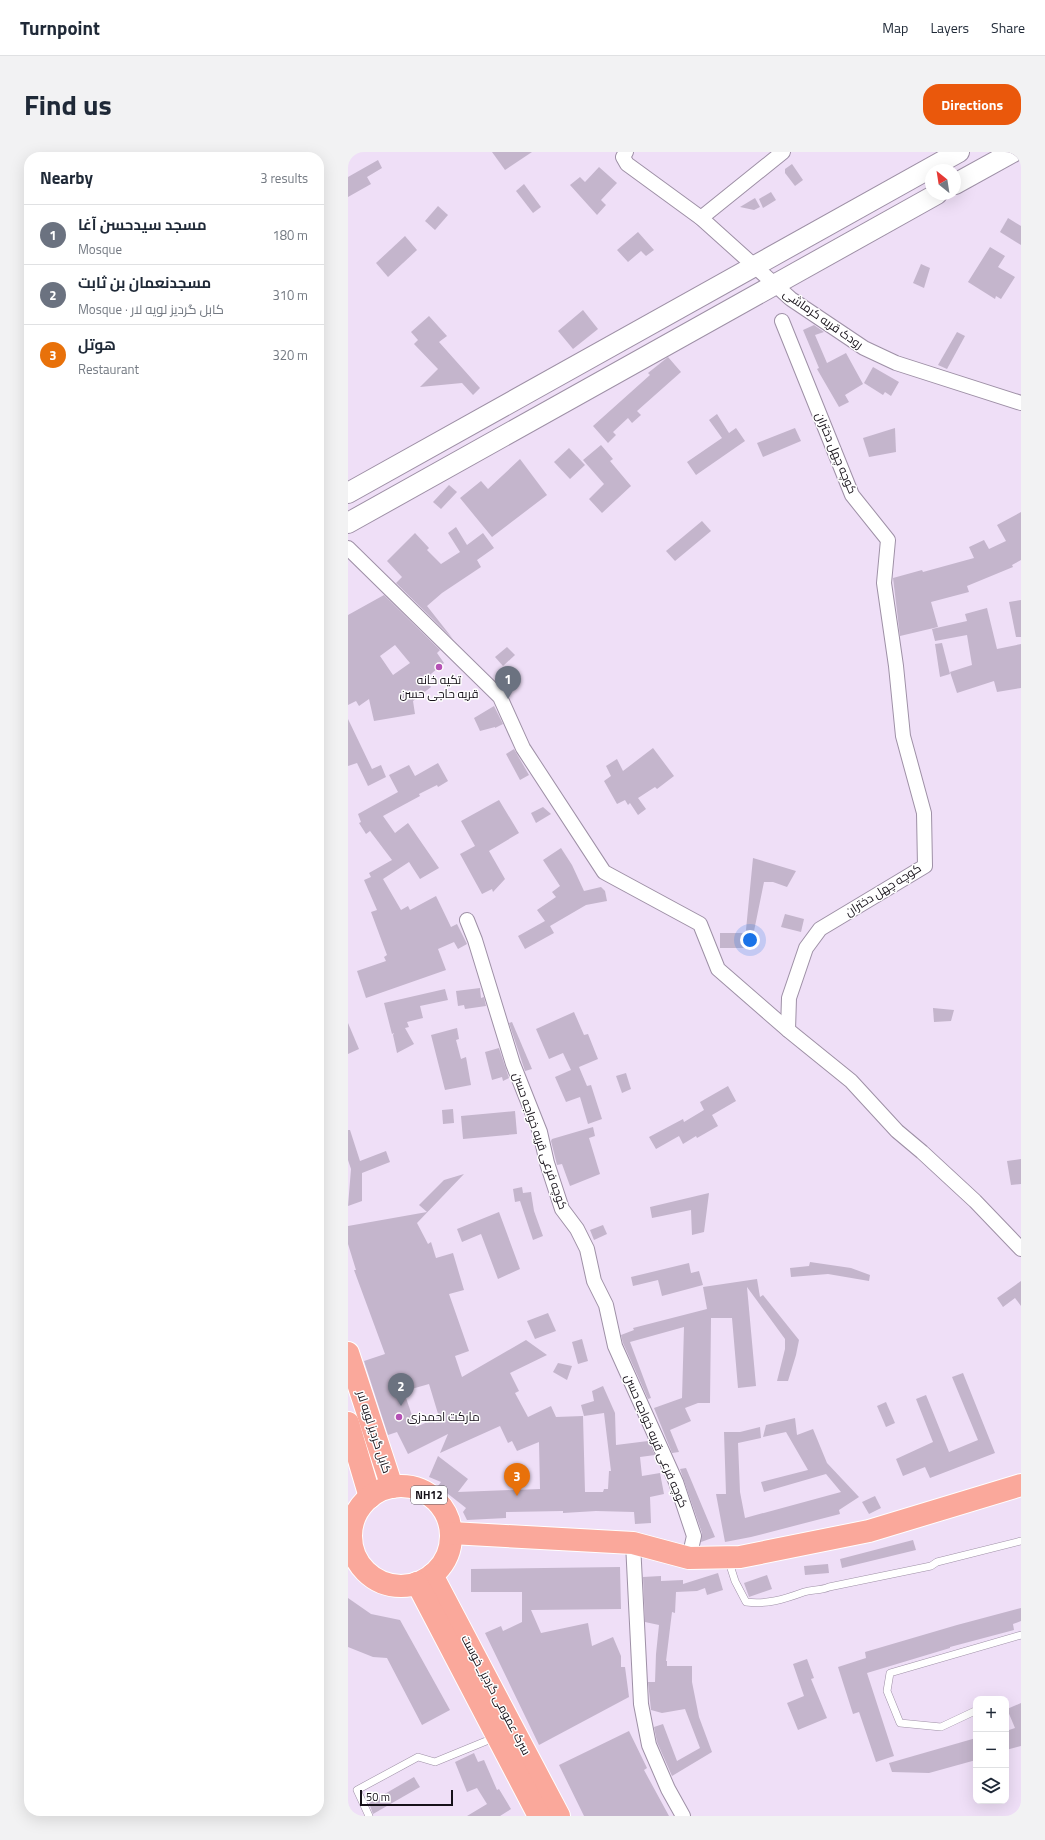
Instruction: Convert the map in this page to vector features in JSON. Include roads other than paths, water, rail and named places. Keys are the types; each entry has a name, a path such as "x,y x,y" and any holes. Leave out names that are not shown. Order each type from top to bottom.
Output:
{"highway":[{"name":"کابل گردیز لویه لار","path":"348,1354 392,1487"},
{"name":"کابل گردیز لویه لار","path":"348,1423 370,1496"},
{"name":"NH12","path":"399,1486 414,1488 428,1494 440,1504 448,1518 451,1532 450,1548 443,1563 425,1579 402,1586 387,1584 373,1577 361,1566 354,1553 349,1538 353,1522 359,1508 370,1496 392,1487 399,1486"},
{"path":"451,1532 633,1543 689,1558 728,1557 740,1556 869,1530 1021,1486"},
{"name":"سرک عمومی گردیز_خوست","path":"425,1579 498,1737 539,1816"},
{"name":"سرک عمومی گردیز_خوست","path":"425,1579 559,1816"}],"street":[{"path":"701,218 783,152"},
{"path":"348,493 959,152"},
{"path":"961,181 1013,152"},
{"name":"رودک قریه کرماشی","path":"622,154 627,164 701,218 791,299 864,348 896,363 1021,403"},
{"path":"348,523 926,200"},
{"name":"کوچه چهل دختران","path":"782,321 852,495 888,540 884,583 896,666 903,736 924,813 925,866 820,929 806,948 790,998 788,1030"},
{"path":"348,548 500,697 523,748 604,872 700,924 718,969 788,1030 851,1081 896,1132 922,1152 975,1201 1021,1249"},
{"name":"کوچه فرعی قریه خواجه حسن","path":"467,920 475,940 514,1064 540,1132 547,1163 562,1209 577,1228 587,1249 594,1281 606,1305 615,1346 676,1482 694,1536 689,1558"},
{"path":"633,1543 641,1704 649,1745 668,1789 683,1816"}],"lane":[{"path":"728,1557 735,1581 746,1602 759,1604 798,1596 805,1592 822,1591 829,1586 931,1566 937,1562 1021,1541"},
{"path":"973,1712 941,1727 900,1723 887,1691 890,1673 1021,1635"},
{"path":"369,1816 357,1790 418,1757 435,1762 498,1737"}],"place":[{"name":"تکیه خانه قریه حاجی حسن","path":"439,667"},
{"name":"مسجد سیدحسن آغا","path":"508,699"},
{"name":"مسجدنعمان بن ثابت","path":"401,1406"},
{"name":"مارکت احمدزی","path":"399,1417"},
{"name":"هوتل","path":"517,1496"}]}
